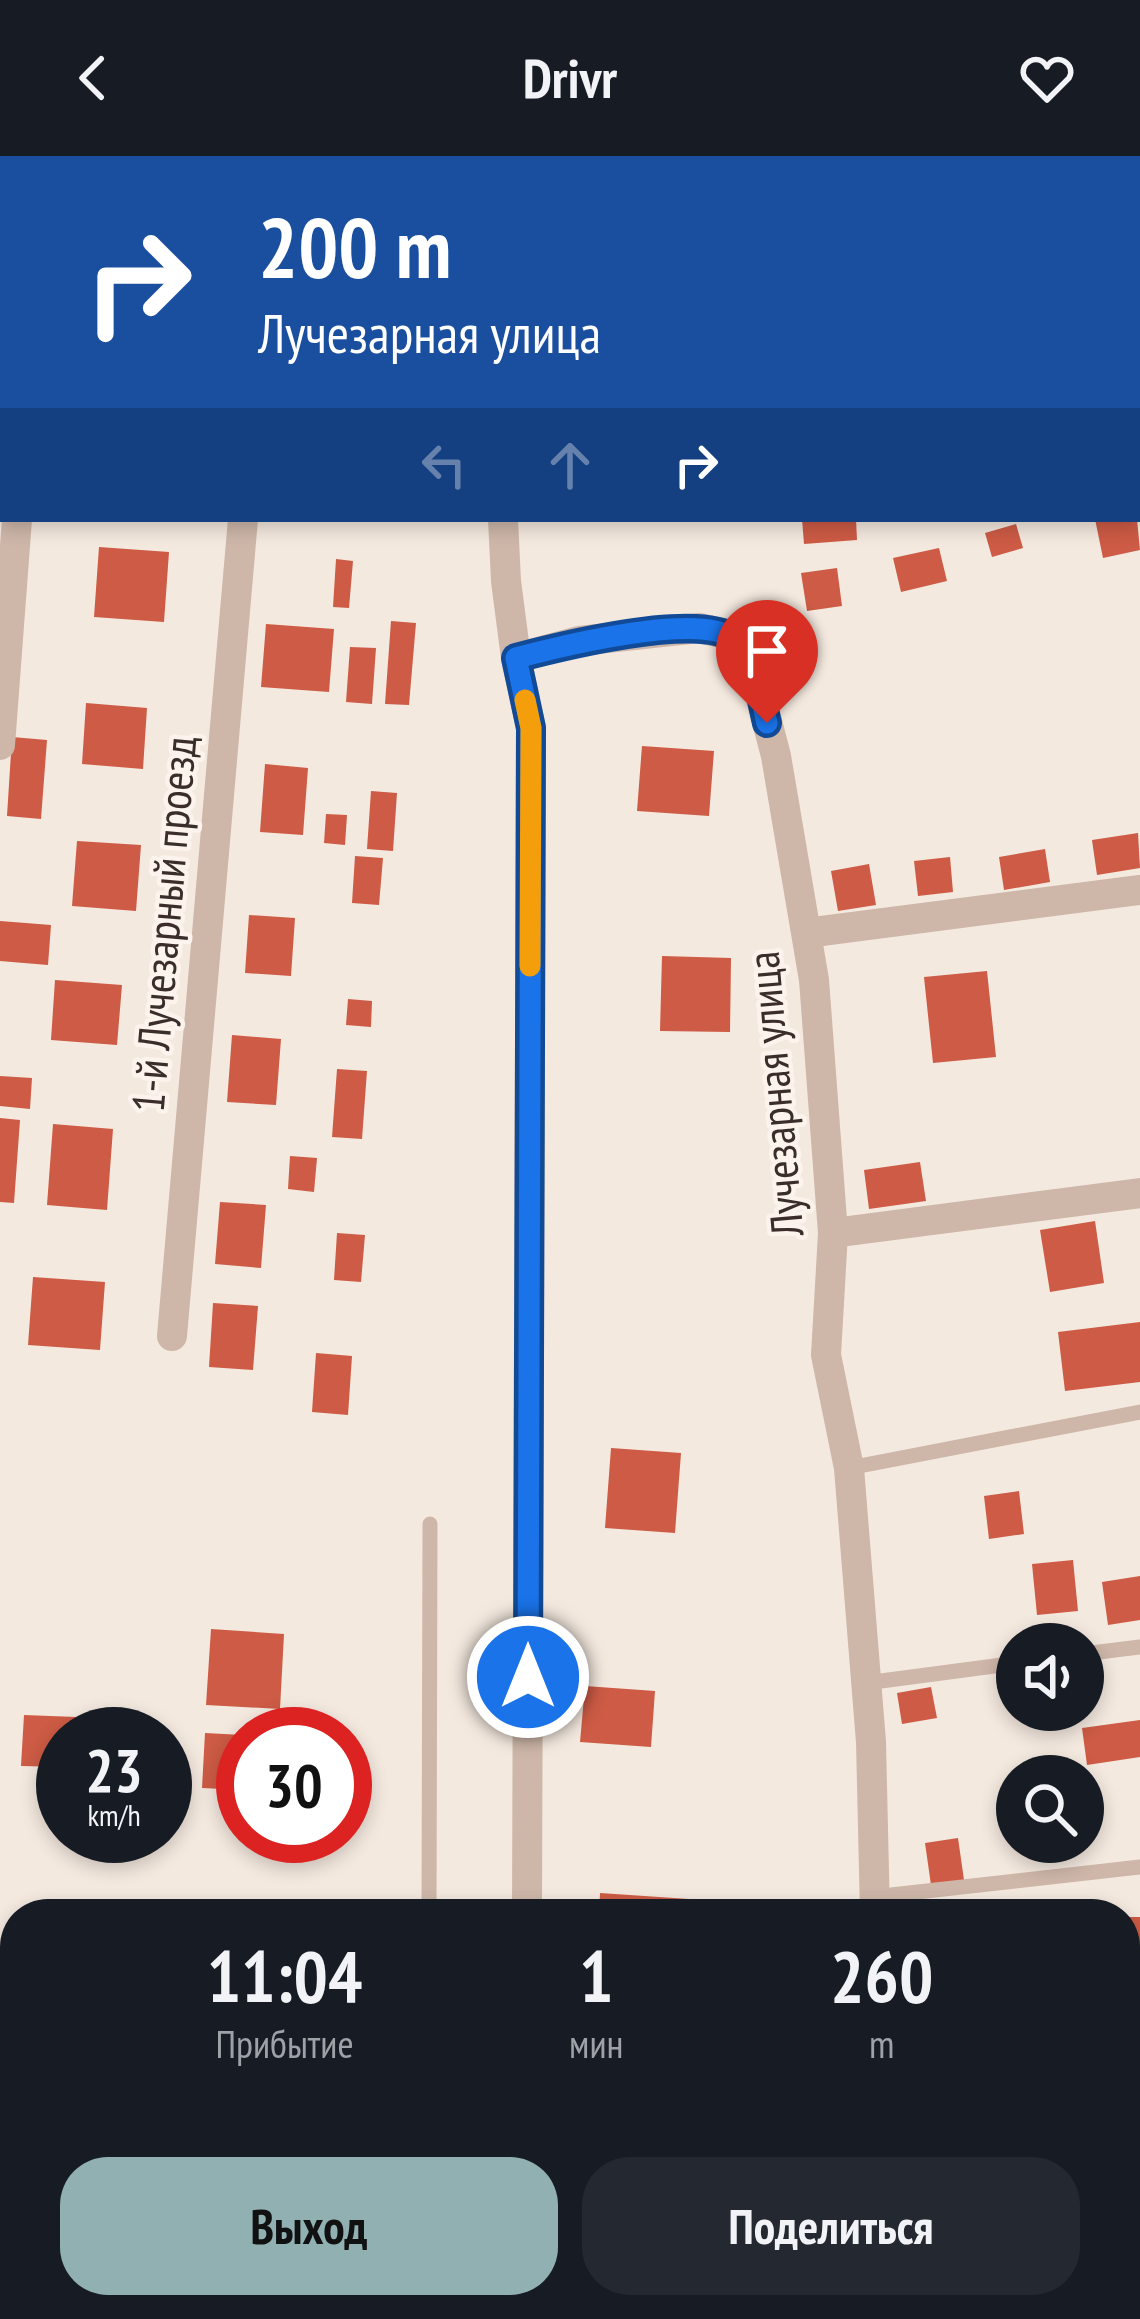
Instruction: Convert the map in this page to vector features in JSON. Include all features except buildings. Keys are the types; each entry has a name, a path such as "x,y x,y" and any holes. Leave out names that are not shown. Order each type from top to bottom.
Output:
{"street":[{"path":"0,745 17,522"},
{"name":"1-й Лучезарный проезд","path":"172,1336 243,522"},
{"path":"503,522 516,658 531,728 527,1899"},
{"name":"Лучезарная улица","path":"516,658 579,641 699,628 730,635 750,656 776,756 814,980 833,1234 826,1355 850,1468 871,1742 874,1899"},
{"path":"806,933 1140,890"},
{"path":"833,1234 1140,1193"}],"lane":[{"path":"850,1468 1140,1412"},
{"path":"429,1899 430,1524"},
{"path":"1104,1651 1140,1647"},
{"path":"866,1683 996,1666"},
{"path":"922,1899 1140,1867"}],"slow traffic":[{"path":"525,700 531,728 530,966"}],"route":[{"path":"528,1677 531,728 516,658 579,641 643,633 699,628 730,635 750,656 767,723"}]}
